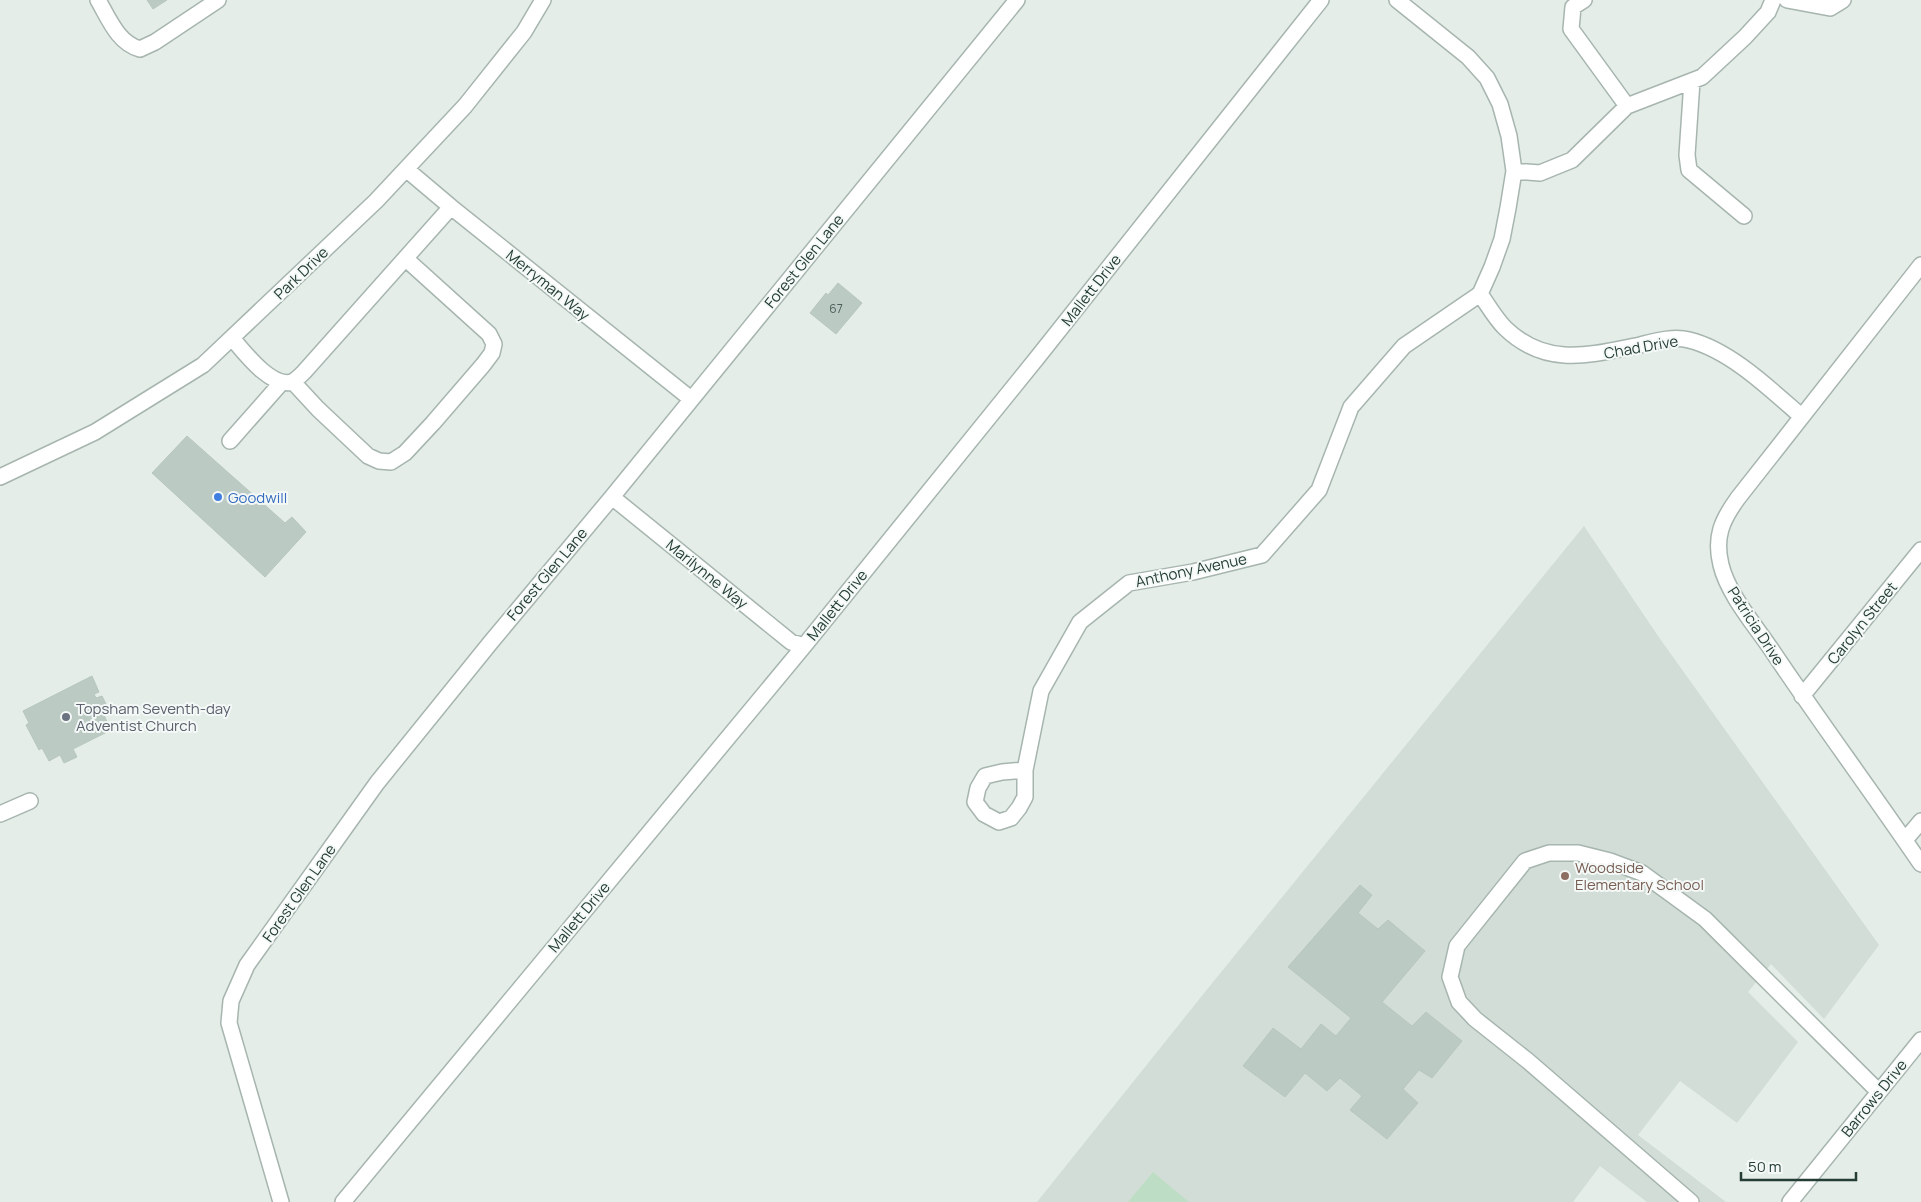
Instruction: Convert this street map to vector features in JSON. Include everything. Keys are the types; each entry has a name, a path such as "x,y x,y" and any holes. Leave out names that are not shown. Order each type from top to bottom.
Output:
{"street":[{"path":"98,0 120,36 131,47 140,49 155,42 218,0"},
{"name":"Park Drive","path":"0,477 103,427 203,365 369,208 465,106 524,32 543,0"},
{"name":"Forest Glen Lane","path":"281,1202 229,1023 231,1001 247,965 377,783 1016,0"},
{"name":"Mallett Drive","path":"343,1202 804,646 1037,358 1321,0"},
{"path":"1397,0 1468,57 1487,78 1500,104 1509,136 1514,171 1502,239 1480,294"},
{"path":"1584,0 1574,7 1571,29 1627,106"},
{"path":"1514,171 1540,173 1572,160 1627,106 1702,77 1745,37 1768,12 1773,0"},
{"path":"1787,0 1830,8 1843,0"},
{"path":"1692,81 1687,155 1689,170 1744,216"},
{"name":"Merryman Way","path":"406,169 691,399"},
{"path":"230,441 288,382 304,372 451,207"},
{"path":"232,338 270,377 288,382 368,456 379,461 391,462 405,453 433,424 483,365 492,353 494,344 489,334 406,259"},
{"name":"Patricia Drive","path":"1921,265 1801,416 1725,516 1718,536 1721,565 1732,591 1802,696 1921,864"},
{"name":"Chad Drive","path":"1480,294 1505,328 1525,343 1543,353 1572,356 1592,355 1665,340 1687,339 1719,352 1756,378 1801,416"},
{"name":"Anthony Avenue","path":"1025,770 1041,691 1080,622 1128,583 1194,572 1262,555 1319,490 1351,407 1404,346 1480,294"},
{"name":"Marilynne Way","path":"612,497 791,642 804,646"},
{"name":"Carolyn Street","path":"1802,696 1921,550"},
{"path":"0,814 30,801"},
{"path":"1905,840 1921,820"},
{"path":"1691,1202 1528,1061 1474,1019 1460,1002 1450,978 1457,946 1525,861 1549,853 1578,853 1610,861 1642,873 1705,919 1879,1092"},
{"name":"Barrows Drive","path":"1790,1202 1921,1040"}],"shaded area":[{"name":"Woodside Elementary School","path":"1584,526 1658,636 1879,945 1824,1019 1771,964 1748,992 1798,1042 1737,1123 1680,1081 1638,1135 1726,1202 1647,1202 1600,1166 1573,1202 1037,1202 1205,992"}],"green space":[{"path":"1153,1172 1189,1202 1128,1202"}],"building":[{"path":"147,0 167,0 153,9"},
{"path":"838,283 862,303 836,334 810,313 826,293 828,295"},
{"path":"187,436 285,523 292,517 306,532 265,577 152,473"},
{"name":"Topsham Seventh-day Adventist Church","path":"92,676 99,692 94,694 96,698 102,696 108,708 102,711 111,730 73,749 77,757 64,763 60,755 49,761 42,748 39,750 26,725 29,723 23,711"},
{"path":"1360,885 1372,895 1358,913 1378,929 1388,920 1425,951 1382,1002 1412,1026 1426,1012 1462,1041 1432,1078 1419,1070 1403,1089 1418,1103 1387,1139 1350,1110 1362,1096 1340,1078 1327,1091 1305,1073 1285,1097 1243,1066 1273,1028 1301,1049 1321,1024 1336,1036 1351,1018 1288,967"}],"place":[{"name":"Goodwill","path":"218,497"},
{"name":"Topsham Seventh-day Adventist Church","path":"66,717"},
{"name":"Woodside Elementary School","path":"1565,876"}]}
